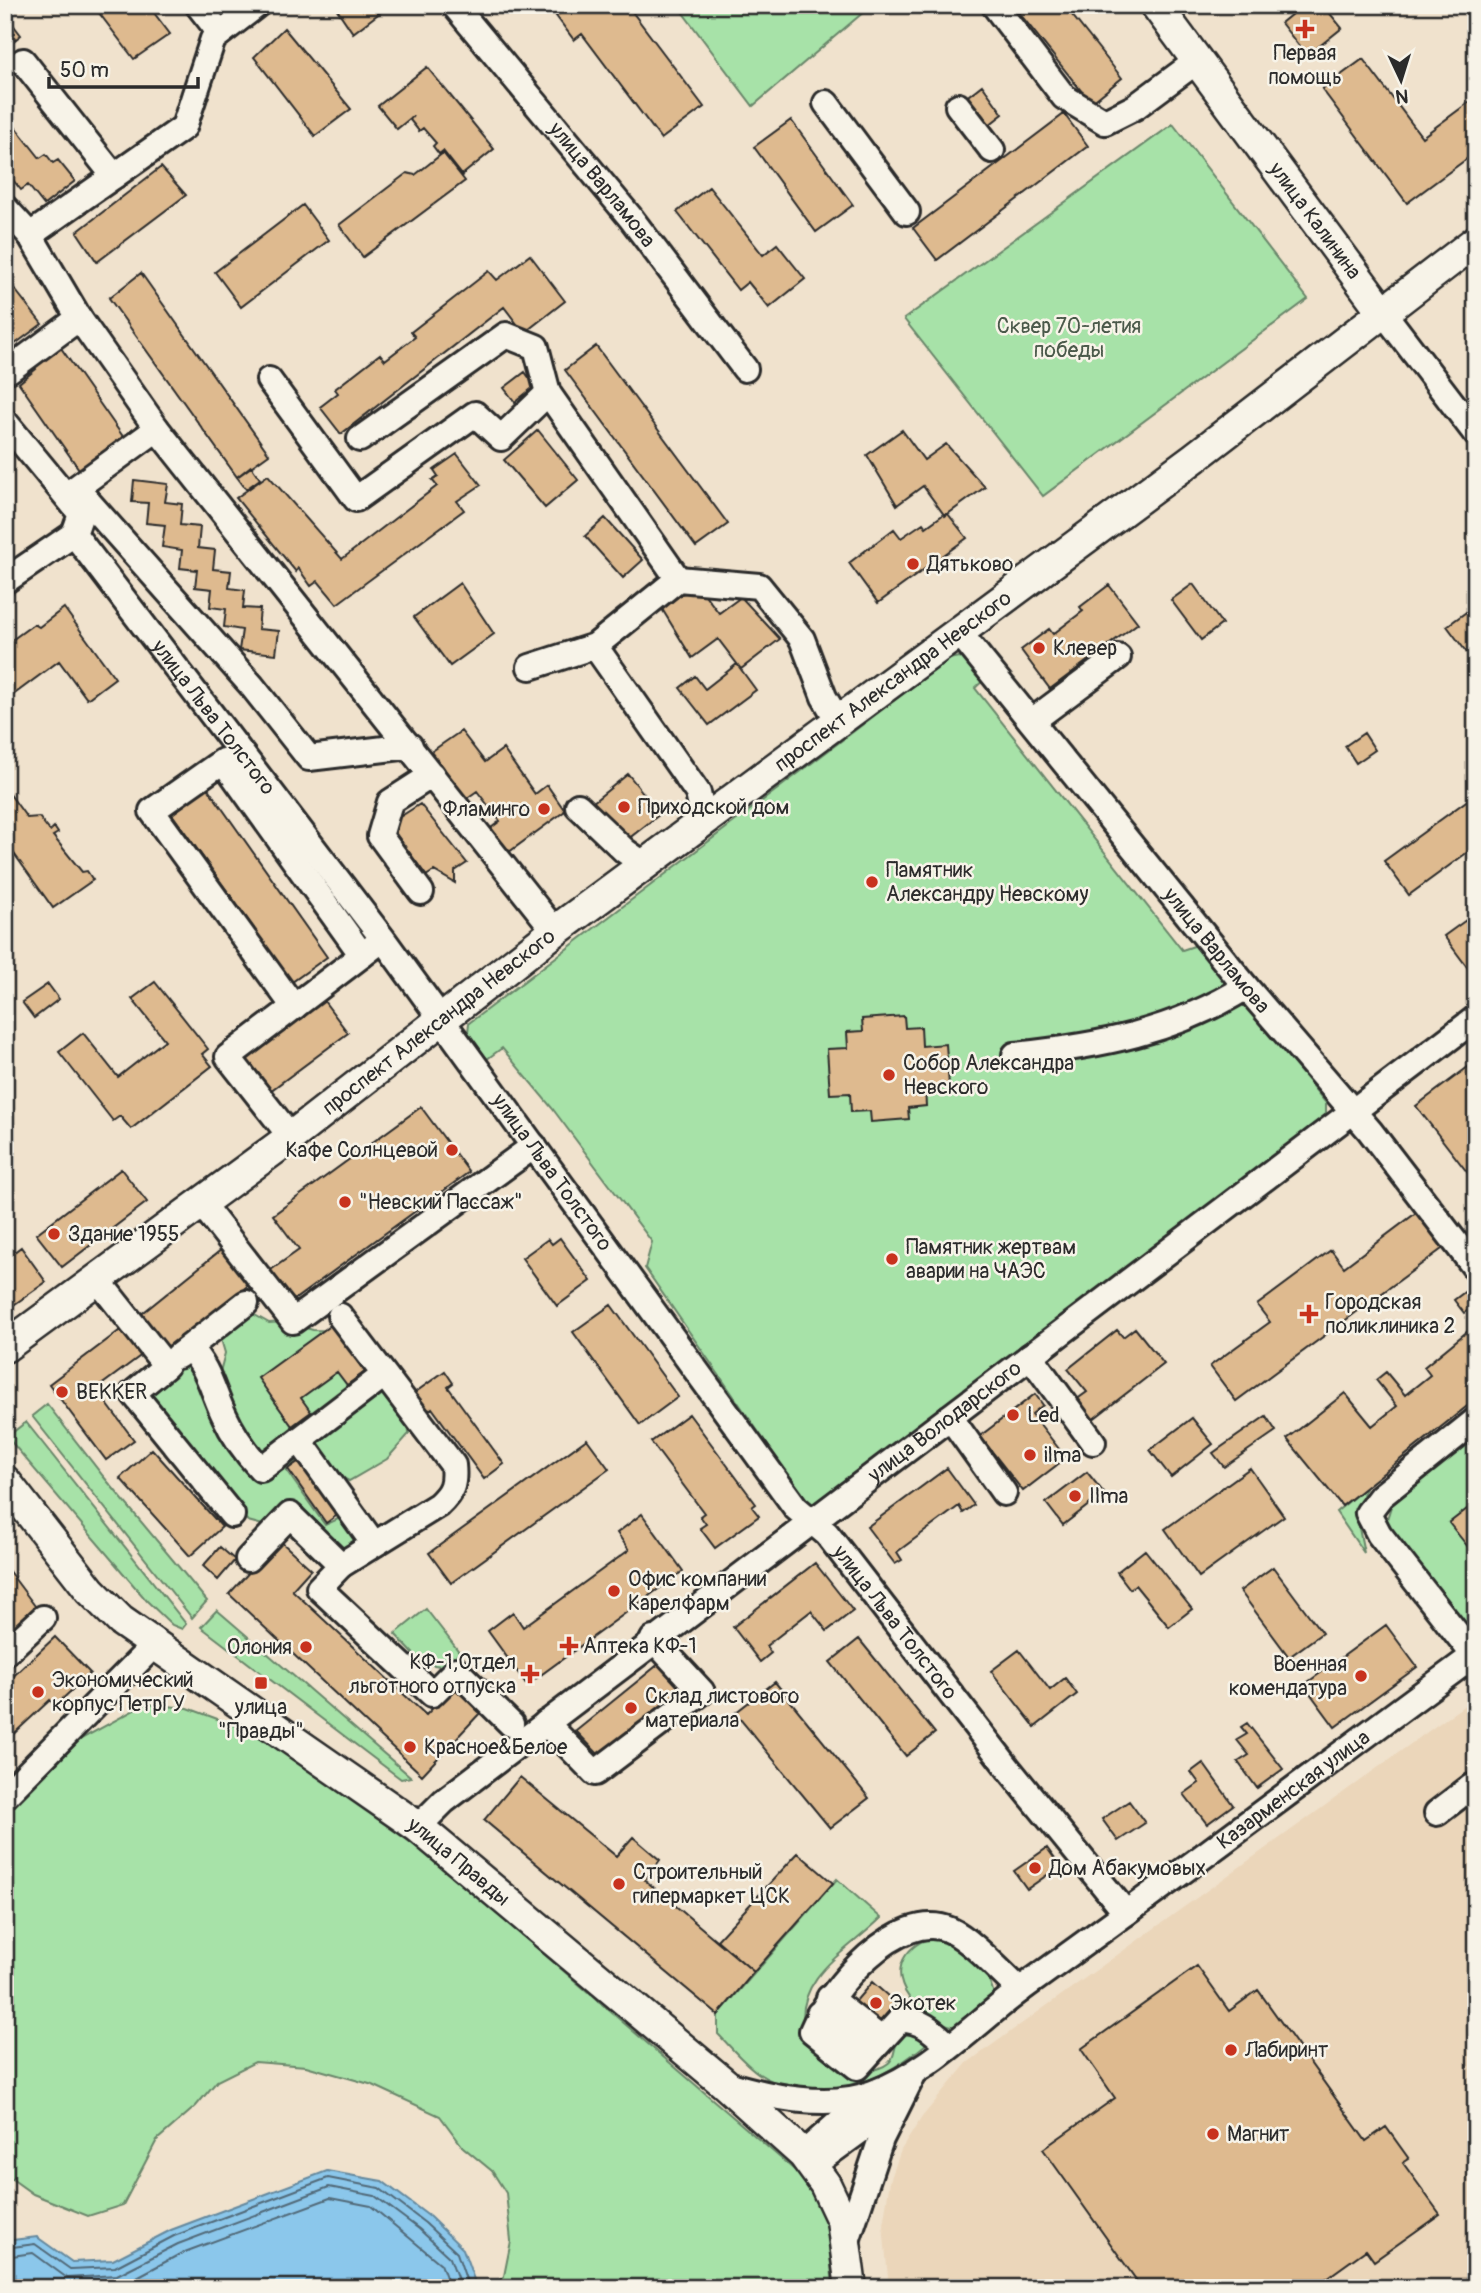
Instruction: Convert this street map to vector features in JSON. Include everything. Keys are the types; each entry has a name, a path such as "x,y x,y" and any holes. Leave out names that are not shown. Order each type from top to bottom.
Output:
{"main road":[{"name":"улица Калинина","path":"1156,5 1383,312"},
{"name":"проспект Александра Невского","path":"5,1347 291,1137 555,932 1194,458 1476,241"},
{"name":"улица Правды","path":"5,1481 90,1590 121,1621 418,1827 724,2083 808,2160 836,2206 846,2244 851,2288"}],"street":[{"path":"198,5 220,33"},
{"name":"улица Варламова","path":"454,5 630,217 745,369"},
{"path":"994,5 1064,97 1105,122 1135,107 1197,61"},
{"path":"30,235 184,127 213,39 255,6"},
{"path":"23,61 114,176"},
{"path":"826,103 908,212"},
{"path":"958,106 992,150"},
{"path":"5,208 30,235 79,318 157,429 411,746 555,932"},
{"name":"улица Калинина","path":"1383,312 1476,434"},
{"path":"5,365 9,370 79,318"},
{"path":"360,439 506,335 536,347 548,393 678,579"},
{"path":"269,380 356,499 475,414 501,439 548,393"},
{"path":"5,422 81,514 74,534 5,581"},
{"path":"157,429 76,488 252,686 309,758 411,746"},
{"name":"улица Льва Толстого","path":"74,534 383,939 796,1508 810,1523 827,1534 1008,1768 1126,1913"},
{"path":"530,667 596,646 678,579 759,586 802,639 824,697 838,721"},
{"name":"улица Варламова","path":"958,631 1246,987 1370,1131 1476,1269"},
{"path":"596,646 698,793 704,822"},
{"path":"1032,721 1118,657"},
{"path":"294,1007 152,811 223,761 362,955"},
{"path":"421,892 380,836 390,802 432,775"},
{"path":"578,806 625,851 645,865"},
{"path":"291,1137 228,1057 383,939"},
{"path":"1015,1055 1140,1034 1202,1014 1246,987"},
{"name":"улица Володарского","path":"418,1827 444,1801 653,1639 1476,1018"},
{"path":"201,1203 293,1321 534,1146"},
{"path":"97,1279 166,1366"},
{"path":"232,1515 133,1393 246,1303"},
{"path":"340,1316 453,1465 455,1479 451,1492 438,1505 341,1565 319,1588 432,1694 456,1670 511,1724"},
{"path":"188,1348 210,1376 224,1415 238,1441 261,1469 384,1375"},
{"path":"1030,1356 1093,1443"},
{"path":"950,1417 1004,1493"},
{"path":"1475,1656 1379,1534 1368,1513 1381,1496 1476,1420"},
{"path":"300,1441 374,1544"},
{"path":"248,1559 290,1515 341,1565"},
{"path":"5,1653 43,1618"},
{"path":"546,1723 595,1773 702,1692 653,1639"},
{"path":"5,1796 154,1645"},
{"name":"Казарменская улица","path":"912,2077 1020,1990 1475,1656"},
{"path":"1437,1813 1471,1787 1476,1793"},
{"path":"949,2046 927,2026 914,2020 900,2020 856,2067 812,2031 824,2006 856,1968 883,1946 910,1930 931,1924 952,1930 1020,1990"},
{"path":"824,2006 875,2046"},
{"path":"724,2083 756,2093 840,2100 870,2095 912,2077"},
{"path":"846,2244 869,2169 895,2105 912,2077"},
{"path":"808,2160 870,2095"},
{"path":"808,2160 895,2105"}],"shaded area":[{"path":"1476,1697 1476,2288 889,2288 883,2225 890,2181 901,2150 922,2117 967,2063"}],"green space":[{"path":"677,5 872,5 753,106"},
{"name":"Сквер 70-летия победы","path":"1173,124 1308,299 1043,496 904,319"},
{"path":"949,659 969,659 986,678 975,688 1182,950 1197,945 1326,1103 1326,1115 816,1505 807,1502 645,1268 652,1242 552,1108 502,1048 487,1059 468,1032 469,1023"},
{"path":"253,1314 269,1323 285,1322 313,1330 343,1331 408,1414 409,1434 387,1459 349,1481 302,1457 286,1470 325,1525 340,1518 361,1543 344,1557 294,1511 270,1527 248,1521 230,1505 150,1404 154,1387 188,1358 202,1378 220,1372 225,1353 220,1336"},
{"path":"47,1404 207,1601 192,1618 32,1416"},
{"path":"26,1422 186,1624 182,1629 172,1625 147,1601 7,1437"},
{"path":"1476,1433 1476,1638 1472,1640 1392,1539 1387,1519 1393,1500"},
{"path":"1365,1488 1357,1518 1364,1553 1336,1512"},
{"path":"426,1609 460,1653 440,1666 422,1663 395,1634"},
{"path":"217,1610 411,1777 401,1779 201,1627"},
{"path":"145,1704 188,1708 247,1730 285,1750 437,1862 799,2174 821,2203 828,2232 833,2288 493,2288 504,2276 511,2241 506,2193 492,2171 463,2147 440,2116 373,2085 306,2066 255,2062 217,2081 196,2106 157,2140 123,2205 88,2216 33,2194 5,2174 5,1810 70,1745"},
{"path":"837,1879 881,1918 840,1953 816,1979 803,2010 804,2029 862,2073 890,2061 904,2029 924,2038 925,2045 886,2072 859,2083 830,2088 779,2084 755,2071 718,2034 718,2015"},
{"path":"939,1937 974,1961 987,1977 994,1996 959,2027 947,2025 923,2012 905,1991 901,1979 901,1967 909,1951 921,1942"}],"water":[{"path":"327,2171 382,2181 430,2217 463,2249 477,2288 5,2288 5,2241 37,2237 72,2262 113,2260 171,2230"}],"building":[{"path":"93,5 148,5 170,34 134,59"},
{"path":"334,5 390,5 353,33"},
{"path":"571,5 627,5 704,107 661,139 582,34 574,40 556,16"},
{"path":"1013,5 1064,5 1122,78 1091,103"},
{"path":"1303,5 1323,5 1342,28 1307,56 1281,23"},
{"path":"5,14 21,35 5,48"},
{"path":"284,28 351,109 315,136 254,57"},
{"path":"1363,59 1422,137 1476,97 1476,152 1407,203 1322,89"},
{"path":"427,67 494,149 462,175 443,151 439,154 433,146 436,143 423,128 419,131 410,120 413,116 397,129 378,106"},
{"path":"982,85 1003,114 985,128 964,99"},
{"path":"5,114 40,158 46,154 53,163 58,160 75,181 44,205 28,185 21,190 5,170"},
{"path":"1064,114 1088,146 937,260 913,228"},
{"path":"791,120 853,205 816,232 754,147"},
{"path":"443,153 465,181 363,257 339,225 407,173 415,175"},
{"path":"161,167 186,195 97,262 77,232"},
{"path":"709,187 763,255 777,244 805,279 769,308 748,282 738,290 677,212"},
{"path":"303,205 329,240 241,307 215,272"},
{"path":"530,255 565,301 524,333 504,307 341,434 320,407 338,393 335,389 380,354 385,360 415,337 411,332 489,271 497,280"},
{"path":"141,273 269,454 237,477 109,298"},
{"path":"13,287 42,324 11,347 5,340 5,293"},
{"path":"596,346 728,524 696,547 565,370"},
{"path":"61,348 124,438 81,472 19,383 36,369 32,363 46,353 49,356"},
{"path":"525,372 535,386 515,402 504,388"},
{"path":"538,430 578,480 545,508 504,460"},
{"path":"902,430 924,460 946,444 985,487 945,516 923,486 897,505 867,455"},
{"path":"457,454 481,485 457,501 464,510 337,604 318,581 311,586 298,568 296,572 236,498 268,475 342,559 437,486 432,480 438,476 434,470"},
{"path":"251,466 260,479 246,489 237,477"},
{"path":"134,480 168,484 165,502 182,504 180,525 200,527 198,548 215,550 213,569 231,571 229,588 245,590 243,608 260,609 258,629 279,631 276,654 239,650 242,630 224,627 226,609 210,607 212,589 195,587 197,570 180,568 182,550 162,547 165,525 146,523 148,503 132,502"},
{"path":"948,514 967,538 878,603 849,563 894,529 901,538 923,523 926,527"},
{"path":"605,518 643,560 623,578 585,536"},
{"path":"460,583 494,634 450,666 414,617"},
{"path":"696,583 719,613 741,597 780,639 741,669 718,639 692,658 662,609"},
{"path":"1193,584 1222,624 1201,640 1171,600"},
{"path":"1109,585 1138,623 1050,689 1021,650 1049,629 1053,634 1083,611 1080,607"},
{"path":"1476,605 1476,665 1447,626"},
{"path":"64,608 115,678 87,699 59,661 5,701 5,645 34,624 39,627"},
{"path":"737,664 756,690 709,725 680,688 695,676 705,689"},
{"path":"461,731 485,762 503,749 535,794 547,785 565,811 509,852 491,828 500,821 477,791 460,803 425,756"},
{"path":"1364,733 1375,750 1356,763 1345,746"},
{"name":"Приходской дом","path":"628,774 660,814 628,839 613,821 606,826 592,803"},
{"path":"207,787 327,957 292,982 172,814"},
{"path":"9,793 27,818 39,817 50,831 54,827 58,833 53,836 82,872 87,871 93,880 53,908 5,841 5,796"},
{"path":"1476,794 1476,846 1409,895 1384,861"},
{"path":"420,804 467,863 455,871 455,883 434,871 426,876 389,824"},
{"path":"1466,920 1476,932 1473,975 1444,936"},
{"path":"155,982 208,1049 202,1054 212,1066 131,1129 120,1116 113,1121 59,1052 83,1033 118,1077 165,1040 132,999"},
{"path":"48,984 59,999 34,1018 22,1002"},
{"path":"324,1001 348,1033 266,1094 242,1062"},
{"name":"Собор Александра Невского","path":"904,1016 905,1028 921,1027 922,1046 946,1044 949,1086 925,1088 926,1106 908,1108 909,1119 871,1122 870,1111 851,1112 850,1093 830,1094 827,1049 848,1048 847,1032 863,1031 862,1019"},
{"path":"1476,1061 1476,1121 1471,1124 1476,1130 1474,1181 1416,1106"},
{"path":"421,1107 469,1172 291,1302 268,1272 299,1250 273,1215"},
{"path":"121,1169 147,1202 62,1267 36,1234"},
{"name":"Городская поликлиника 2","path":"1420,1210 1446,1246 1236,1401 1210,1366 1270,1322 1257,1305 1331,1250 1344,1267"},
{"path":"560,1238 591,1281 557,1306 522,1258 548,1239 552,1244"},
{"path":"227,1245 255,1280 166,1350 139,1316"},
{"path":"21,1247 46,1282 5,1311 5,1259"},
{"path":"1475,1284 1476,1305 1464,1313 1454,1300"},
{"path":"611,1305 678,1397 640,1425 573,1332"},
{"path":"127,1325 147,1351 96,1389 134,1440 106,1460 49,1384"},
{"path":"331,1325 365,1372 347,1385 337,1372 301,1398 311,1412 292,1426 258,1378"},
{"path":"1135,1328 1164,1364 1092,1420 1076,1400 1087,1392 1068,1369 1117,1330 1123,1337"},
{"path":"1468,1331 1476,1340 1476,1399 1342,1506 1287,1439 1345,1393 1372,1426 1397,1406 1376,1380 1386,1372 1405,1395 1430,1375 1424,1367"},
{"path":"445,1371 453,1383 448,1387 504,1464 484,1479 432,1408 427,1412 413,1394"},
{"path":"1035,1394 1043,1405 1032,1414 1066,1458 1023,1491 980,1436"},
{"path":"689,1414 756,1504 752,1507 759,1516 715,1548 700,1528 706,1524 700,1516 704,1513 651,1442"},
{"path":"1266,1416 1276,1431 1224,1467 1213,1453"},
{"path":"1192,1418 1213,1444 1171,1477 1150,1450"},
{"path":"587,1439 609,1469 451,1583 429,1553"},
{"path":"152,1449 222,1527 190,1556 120,1478"},
{"path":"305,1457 343,1511 326,1523 288,1469"},
{"path":"947,1468 974,1505 963,1513 959,1506 897,1552 902,1560 895,1564 867,1527"},
{"path":"1250,1468 1284,1516 1199,1577 1165,1529"},
{"path":"1087,1472 1104,1493 1063,1525 1046,1503"},
{"path":"1476,1502 1476,1557 1449,1523"},
{"name":"Офис компании Карелфарм","path":"642,1514 683,1571 527,1685 488,1631 513,1612 523,1627 629,1550 617,1533"},
{"path":"279,1540 311,1569 292,1590 426,1715 453,1687 481,1712 422,1775 229,1594"},
{"path":"220,1547 235,1560 218,1580 203,1566"},
{"path":"1145,1550 1192,1609 1169,1627 1135,1585 1130,1589 1117,1572"},
{"path":"815,1563 853,1611 827,1631 811,1611 766,1646 771,1653 760,1662 733,1627"},
{"path":"5,1566 41,1614 9,1639 5,1635"},
{"path":"1273,1567 1322,1633 1289,1657 1240,1591"},
{"name":"Военная комендатура","path":"1386,1625 1417,1667 1335,1727 1304,1685"},
{"name":"Экономический корпус ПетрГУ","path":"55,1637 90,1673 55,1706 50,1700 5,1742 5,1684"},
{"path":"859,1639 935,1733 906,1756 830,1662"},
{"path":"1019,1650 1050,1690 1065,1678 1077,1694 1035,1727 991,1671"},
{"name":"Склад листового материала","path":"665,1659 687,1685 599,1755 576,1731"},
{"path":"775,1682 869,1798 830,1828 735,1713"},
{"path":"1247,1723 1283,1769 1257,1788 1238,1762 1249,1755 1237,1740 1247,1734 1241,1727"},
{"path":"1203,1763 1233,1805 1207,1824 1184,1794 1199,1783 1191,1772"},
{"path":"520,1777 616,1856 633,1837 660,1860 645,1880 754,1972 718,2015 484,1820"},
{"path":"1129,1801 1145,1823 1118,1841 1102,1819"},
{"path":"1047,1848 1060,1866 1027,1889 1014,1871"},
{"path":"798,1853 833,1883 754,1972 717,1940"},
{"name":"Магнит","path":"1197,1966 1229,2011 1258,1990 1366,2141 1386,2127 1409,2159 1403,2163 1440,2214 1374,2261 1366,2250 1313,2288 1142,2288 1043,2149 1115,2098 1081,2049"},
{"name":"Экотек","path":"872,1982 896,2003 879,2023 855,2002"}],"place":[{"name":"Первая помощь","path":"1305,29"},
{"name":"Дятьково","path":"913,564"},
{"name":"Клевер","path":"1039,648"},
{"name":"Приходской дом","path":"624,807"},
{"name":"Фламинго","path":"544,809"},
{"name":"Памятник Александру Невскому","path":"872,882"},
{"name":"Собор Александра Невского","path":"889,1075"},
{"name":"Кафе Солнцевой","path":"452,1150"},
{"name":"\"Невский Пассаж\"","path":"345,1202"},
{"name":"Здание 1955","path":"54,1234"},
{"name":"Памятник жертвам аварии на ЧАЭС","path":"892,1259"},
{"name":"Городская поликлиника 2","path":"1309,1314"},
{"name":"BEKKER","path":"62,1392"},
{"name":"Led","path":"1013,1415"},
{"name":"ilma","path":"1030,1455"},
{"name":"Ilma","path":"1075,1496"},
{"name":"Офис компании Карелфарм","path":"614,1591"},
{"name":"Аптека КФ-1","path":"569,1646"},
{"name":"Олония","path":"306,1647"},
{"name":"КФ-1,Отдел льготного отпуска","path":"530,1674"},
{"name":"Военная комендатура","path":"1361,1676"},
{"name":"улица \"Правды\"","path":"261,1683"},
{"name":"Экономический корпус ПетрГУ","path":"38,1692"},
{"name":"Склад листового материала","path":"631,1708"},
{"name":"Красное&Белое","path":"410,1747"},
{"name":"Дом Абакумовых","path":"1035,1868"},
{"name":"Строительный гипермаркет ЦСК","path":"619,1884"},
{"name":"Экотек","path":"876,2003"},
{"name":"Лабиринт","path":"1231,2050"},
{"name":"Магнит","path":"1213,2134"}]}
